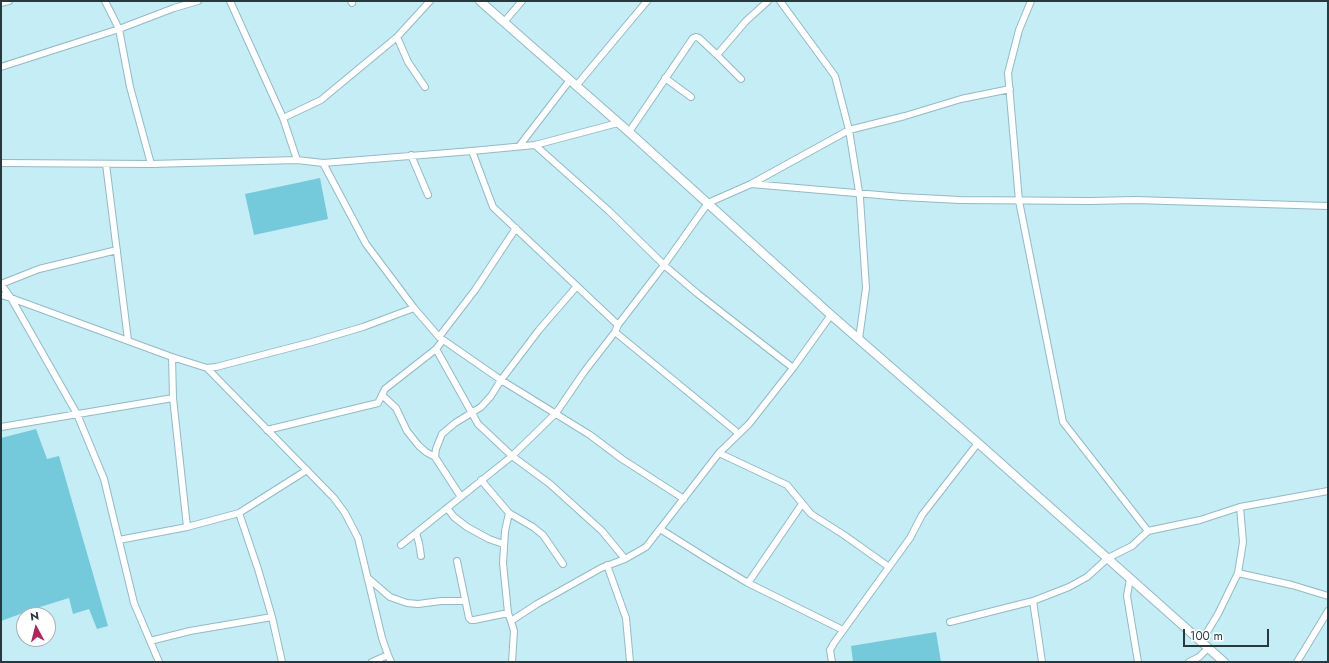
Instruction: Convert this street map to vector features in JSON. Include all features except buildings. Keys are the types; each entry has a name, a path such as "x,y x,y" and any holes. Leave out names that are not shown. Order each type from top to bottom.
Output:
{"main road":[{"path":"480,1 629,132 831,315 978,443 1224,662"}],"street":[{"path":"1,4 9,1"},
{"path":"105,1 119,29 130,87 151,164"},
{"path":"172,1 174,8"},
{"path":"1,67 119,29 174,8 198,1"},
{"path":"230,1 282,118 297,160"},
{"path":"282,118 321,100 397,37 430,1"},
{"path":"504,22 522,1"},
{"path":"520,145 573,83 647,1"},
{"path":"717,55 746,21 768,1"},
{"path":"780,1 835,76 849,130 859,193 866,288 859,339"},
{"path":"1030,1 1019,30 1008,73 1020,201 1063,422 1148,532"},
{"path":"629,132 693,38 696,36 741,79"},
{"path":"397,37 408,62 425,87"},
{"path":"666,78 691,97"},
{"path":"401,545 512,456 556,413 584,372 615,332 618,325 708,204 751,184 849,130 905,116 961,99 1010,88"},
{"path":"1,163 151,164 297,160 323,163 472,151 535,144 618,123"},
{"path":"535,144 609,211 664,265 698,294 793,368"},
{"path":"472,151 493,207 618,325"},
{"path":"410,155 428,195"},
{"path":"323,163 366,244 414,308 441,338 501,380 556,413 622,459 684,499"},
{"path":"106,164 128,340"},
{"path":"751,184 952,200 1136,200 1328,206"},
{"path":"268,430 378,403 385,389 436,349 441,338 516,228"},
{"path":"117,250 39,269 1,284 11,298 77,414 104,479 134,603 159,662"},
{"path":"436,457 436,449 442,434 455,423 472,414 492,396 501,380 539,330 577,286"},
{"path":"1,295 172,357 207,368 226,365 341,334 414,308"},
{"path":"511,621 537,604 607,565 625,559 646,547 719,453 749,424 793,368 831,315"},
{"path":"615,332 738,434"},
{"path":"436,349 478,424 512,456 550,484 602,531 625,559"},
{"path":"172,357 173,398 187,527"},
{"path":"207,368 334,498 355,530 382,638 391,662"},
{"path":"382,395 396,408 407,431 419,446 426,452 436,457 461,497"},
{"path":"1,427 173,398"},
{"path":"832,662 830,650 843,630 910,538 922,516 978,443"},
{"path":"719,453 787,485 811,514 844,534 889,567"},
{"path":"119,540 187,527 239,513 307,470"},
{"path":"481,480 509,513 533,527 543,535 563,564"},
{"path":"950,622 1033,601 1069,587 1087,577 1108,558 1132,546 1148,532 1200,520 1240,507 1328,491"},
{"path":"748,583 802,504"},
{"path":"1201,642 1218,614 1238,572 1243,542 1240,507"},
{"path":"447,508 454,517 467,527 489,539 504,544"},
{"path":"239,513 272,617 282,662"},
{"path":"509,513 505,531 503,563 508,612 514,631 512,662"},
{"path":"660,529 748,583 843,630"},
{"path":"416,533 421,556"},
{"path":"457,562 469,618 471,620 508,612"},
{"path":"607,565 626,618 630,662"},
{"path":"1238,572 1292,585 1328,596"},
{"path":"368,578 390,597 407,603 418,604 441,601 465,601"},
{"path":"1130,579 1127,596 1138,662"},
{"path":"1033,601 1042,662"},
{"path":"1297,662 1328,611"},
{"path":"150,641 190,631 272,617"},
{"path":"1189,662 1199,657 1208,648"},
{"path":"372,662 388,655"}],"shaded area":[{"path":"320,178 328,219 254,235 245,194"},
{"path":"36,429 47,459 59,456 108,626 97,629 89,609 73,614 69,598 40,607 16,607 16,616 1,621 1,438"},
{"path":"936,632 941,662 853,662 851,646"}]}
